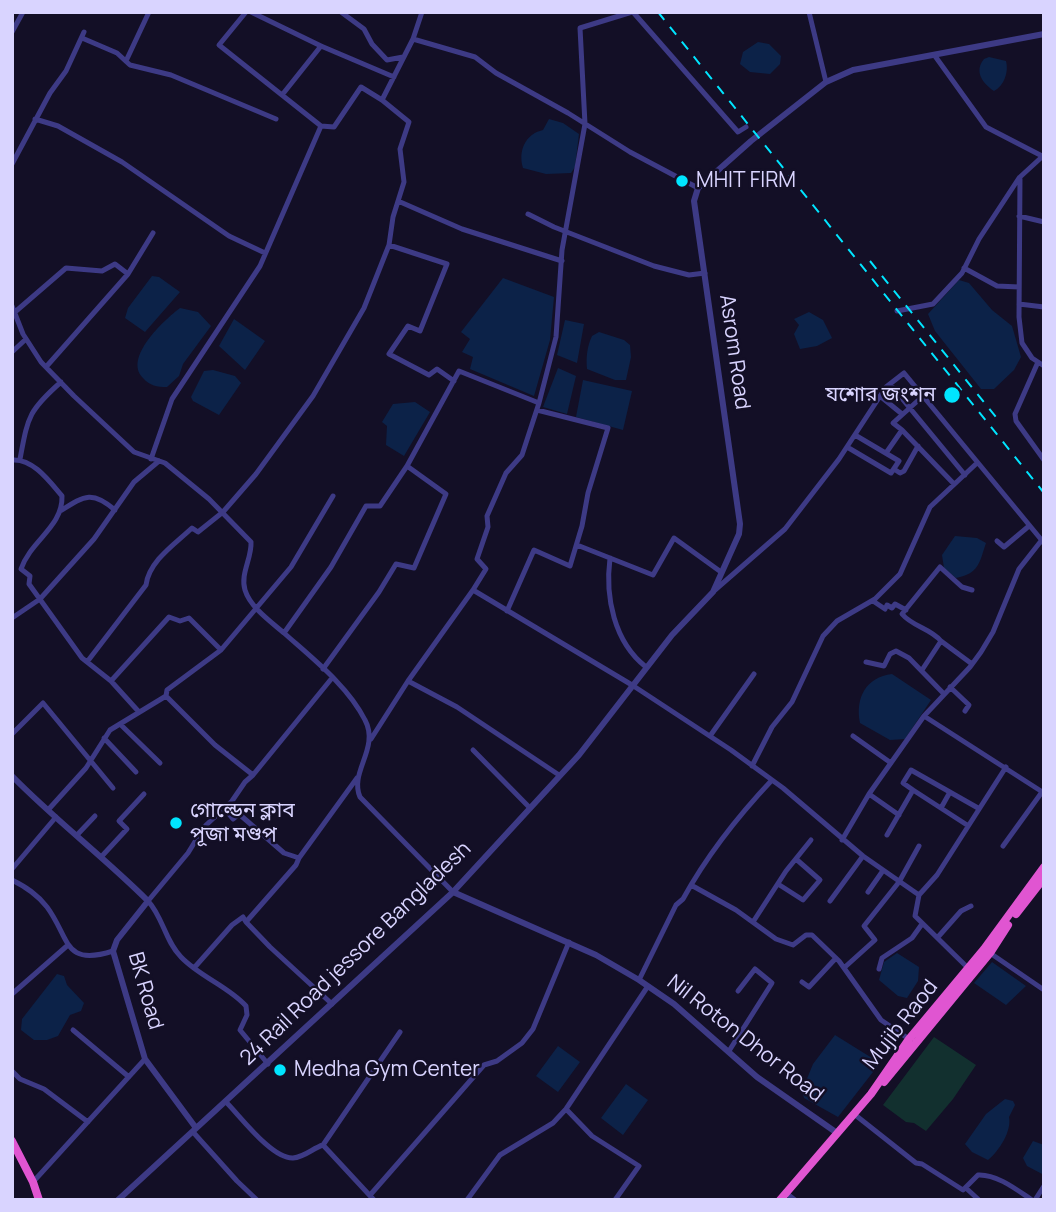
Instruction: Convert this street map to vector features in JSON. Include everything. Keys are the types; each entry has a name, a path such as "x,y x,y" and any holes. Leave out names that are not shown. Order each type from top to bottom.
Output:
{"highway":[{"path":"871,1094 881,1087 927,1023 987,951 1044,867"},
{"path":"1025,898 1044,878"},
{"name":"Mujib Raod","path":"783,1196 871,1094 909,1039 927,1023"},
{"path":"12,1141 39,1200"}],"street":[{"path":"12,32 23,12"},
{"path":"126,61 149,12"},
{"path":"87,662 146,585 147,575 159,558 192,528 198,532 223,512 256,474 313,396 364,308 389,245 393,217 404,182 400,149 409,122 382,100 361,87 334,127 321,126 219,45 249,12 394,76"},
{"path":"341,12 364,29 387,60 403,57"},
{"path":"382,100 422,12"},
{"path":"648,986 596,955 453,892 360,797 357,787 371,739 486,569 477,559 488,527 487,516 506,473 522,455 538,406 556,337 566,230 586,124 580,28 632,12 738,132 746,127"},
{"path":"809,12 826,82"},
{"path":"412,38 475,57 496,73 630,152 698,188 754,138 826,82 853,70 1044,34"},
{"path":"12,164 50,93 66,71 83,35 117,53 126,61 149,71 171,75 276,119"},
{"path":"282,95 321,46"},
{"path":"897,311 933,304 964,268 979,239 1020,177 1043,156 986,127 935,56"},
{"path":"35,119 58,126 122,162 229,236 265,253"},
{"path":"150,459 172,399 260,266 321,126"},
{"path":"12,142 20,149"},
{"path":"1020,177 1019,304 1022,342 1041,364 1015,414 1016,421 1044,460"},
{"name":"Asrom Road","path":"698,188 694,201 740,516 738,534 713,592"},
{"path":"398,201 462,229 562,261"},
{"path":"528,215 654,266 689,275 705,273"},
{"path":"1019,216 1044,222"},
{"path":"46,367 128,274 153,233"},
{"path":"389,245 447,264 421,331 408,327 389,354 429,375 437,369 454,381"},
{"path":"128,274 115,264 102,271 66,268 13,309 26,339 46,367 134,452 165,463 223,512 252,544 244,587 257,607 332,678 366,721 371,739"},
{"path":"964,268 997,286 1019,287"},
{"path":"1019,304 1044,307"},
{"path":"12,352 26,339"},
{"path":"284,633 331,567 366,506 380,506 407,466 459,371 538,406 608,428 570,566 534,550 507,611"},
{"path":"713,592 785,529 814,494 880,396 904,373 1043,542 1019,569 993,632 972,664 924,716 869,794 842,839"},
{"path":"20,459 28,418 40,401 61,382"},
{"path":"890,384 965,475"},
{"path":"880,396 902,414"},
{"path":"923,396 892,423 954,484"},
{"path":"886,453 902,430"},
{"path":"847,447 891,473 894,469 898,461 855,435"},
{"path":"894,469 900,473 904,471 918,446"},
{"path":"929,458 942,446"},
{"path":"956,464 970,454"},
{"path":"12,460 20,459 35,467 62,496 62,510 55,524 35,543 22,569 30,576 29,584 87,662 111,681 139,712"},
{"path":"12,618 40,599 94,539 134,482 159,461"},
{"path":"752,765 772,727 792,702 817,644 837,621 873,601 900,574 930,508 977,463"},
{"path":"323,669 396,565 414,569 446,494 407,466"},
{"path":"48,810 86,768 110,730 166,695 167,690 221,650 291,567 333,496"},
{"path":"62,510 81,497 102,499 114,510"},
{"path":"997,541 1004,547 1029,526"},
{"path":"577,545 653,575 674,538 721,572"},
{"path":"610,558 609,591 621,638 634,657 646,667"},
{"path":"972,590 962,587 940,567 902,614 908,621 934,633 972,664"},
{"path":"473,590 632,685 710,736 772,780 863,856 919,895"},
{"name":"24 Rail Road jessore Bangladesh","path":"118,1200 453,892 579,755 672,635 713,592"},
{"path":"873,601 885,609 887,605 892,608 895,604 905,610"},
{"path":"111,681 169,617 180,621 189,618 221,650"},
{"path":"922,670 941,641"},
{"path":"866,662 884,666 890,654 896,651 922,670 944,694"},
{"path":"710,736 754,674"},
{"path":"148,901 188,853 204,827 253,775 332,678"},
{"path":"408,681 469,715 559,775"},
{"path":"950,687 968,705 965,711"},
{"path":"166,695 215,745 253,775"},
{"path":"12,734 43,703 113,788"},
{"path":"924,716 1043,792 1003,846"},
{"path":"120,724 160,763"},
{"path":"853,736 891,763"},
{"path":"104,738 136,772"},
{"path":"472,750 529,807"},
{"path":"971,970 915,916 919,895 937,875 1006,767"},
{"path":"967,825 902,783 911,770 978,808"},
{"path":"247,922 296,865 360,774"},
{"path":"12,776 148,901 157,911 180,957 231,992 246,1006 247,1015 240,1030 268,1064"},
{"path":"639,979 676,905 772,780"},
{"path":"887,835 913,790"},
{"path":"941,808 950,792"},
{"path":"102,856 127,829 119,821 144,794"},
{"path":"869,794 899,815"},
{"path":"224,808 233,819 239,814 284,853 299,858"},
{"path":"77,835 95,816"},
{"path":"12,869 57,817"},
{"path":"752,922 811,840"},
{"path":"845,967 875,940 864,926 900,882 919,846"},
{"path":"830,901 863,856"},
{"path":"778,884 803,900 814,889 820,880 796,859"},
{"path":"868,892 882,872"},
{"path":"12,880 33,892 47,907 68,945 83,957 113,951"},
{"path":"691,885 776,939 793,946 806,935 812,935 845,967 881,1020 909,1039"},
{"name":"BK Road","path":"148,901 117,940 113,951 145,1059 194,1130"},
{"path":"938,937 961,911 971,906"},
{"path":"194,968 232,925 243,917 270,947 332,1004"},
{"path":"879,969 882,958 912,938 922,924"},
{"path":"323,1145 373,1197 484,1065 497,1061 522,1044 533,1029 569,942"},
{"path":"12,995 68,945"},
{"path":"987,951 1044,990"},
{"path":"803,982 809,987 836,958"},
{"path":"729,1051 772,983 755,969 738,991"},
{"name":"Nil Roton Dhor Road","path":"467,1200 500,1155 553,1123 566,1109 648,986 674,1004 757,1077 837,1133"},
{"path":"73,1030 129,1077"},
{"path":"226,1102 273,1151 284,1157 295,1158 323,1145 400,1032"},
{"name":"BK Road","path":"33,1182 145,1059"},
{"path":"12,1071 20,1079 44,1088 88,1122"},
{"path":"566,1109 592,1136 639,1166 615,1200"},
{"path":"854,1114 916,1163 922,1164 963,1190 978,1175 985,1175 1034,1200 1044,1186"},
{"path":"194,1130 237,1181 257,1200"},
{"path":"967,1189 978,1200"},
{"path":"783,1196 795,1200"}],"green space":[{"path":"934,1037 976,1065 953,1099 926,1131 914,1123 906,1122 883,1105"}],"water":[{"path":"758,42 769,44 781,56 780,64 770,74 750,72 740,64 743,52"},
{"path":"989,57 1006,61 1007,65 1003,82 994,91 983,81 980,72 981,63"},
{"path":"549,119 563,123 579,134 575,167 571,173 546,174 523,168 521,155 524,144 532,135 543,130"},
{"path":"152,276 159,277 180,292 145,332 125,318 128,308"},
{"path":"503,278 554,297 550,340 534,396 470,369 473,357 462,352 470,339 461,332"},
{"path":"959,280 969,283 992,310 1012,326 1021,357 1014,370 994,389 981,389 935,331 928,314"},
{"path":"180,308 198,312 211,326 183,364 179,376 167,387 154,386 143,378 138,370 138,360 156,330"},
{"path":"809,312 823,320 832,338 817,346 800,349 794,334 799,325 794,319"},
{"path":"234,319 265,341 245,370 219,346"},
{"path":"565,320 584,324 577,363 557,355"},
{"path":"599,332 624,340 630,345 631,357 626,380 615,380 587,369 589,344 592,336"},
{"path":"558,368 576,376 567,414 543,407"},
{"path":"213,370 235,376 241,383 219,415 193,401 191,397 204,371"},
{"path":"583,380 632,391 623,430 576,417"},
{"path":"415,402 430,412 404,456 386,445 387,426 382,422 393,404"},
{"path":"955,536 977,538 986,543 974,570 956,578 944,568 942,555"},
{"path":"892,674 931,700 905,739 890,740 860,723 859,705 864,690 875,679"},
{"path":"897,953 919,967 918,981 907,998 898,996 879,980 884,962"},
{"path":"992,962 1026,986 1006,1005 974,983"},
{"path":"57,974 64,976 67,985 84,1003 81,1011 70,1015 58,1036 47,1040 34,1040 21,1030 22,1019"},
{"path":"835,1035 880,1063 838,1117 804,1098 802,1091 813,1064"},
{"path":"558,1046 580,1062 558,1092 536,1076"},
{"path":"626,1084 648,1100 623,1135 601,1118"},
{"path":"1005,1099 1013,1101 1015,1105 1009,1117 1009,1128 1000,1146 988,1160 972,1152 965,1144 986,1114"},
{"path":"1033,1141 1044,1145 1044,1175 1027,1166 1023,1158"}],"railway":[{"path":"658,12 1044,493"},
{"path":"870,261 1000,422"}],"place":[{"name":"MHIT FIRM","path":"682,181"},
{"name":"যশোর জংশন","path":"952,395"},
{"name":"গোল্ডেন ক্লাব পূজা মণ্ডপ","path":"176,823"},
{"name":"Medha Gym Center","path":"280,1070"}]}
